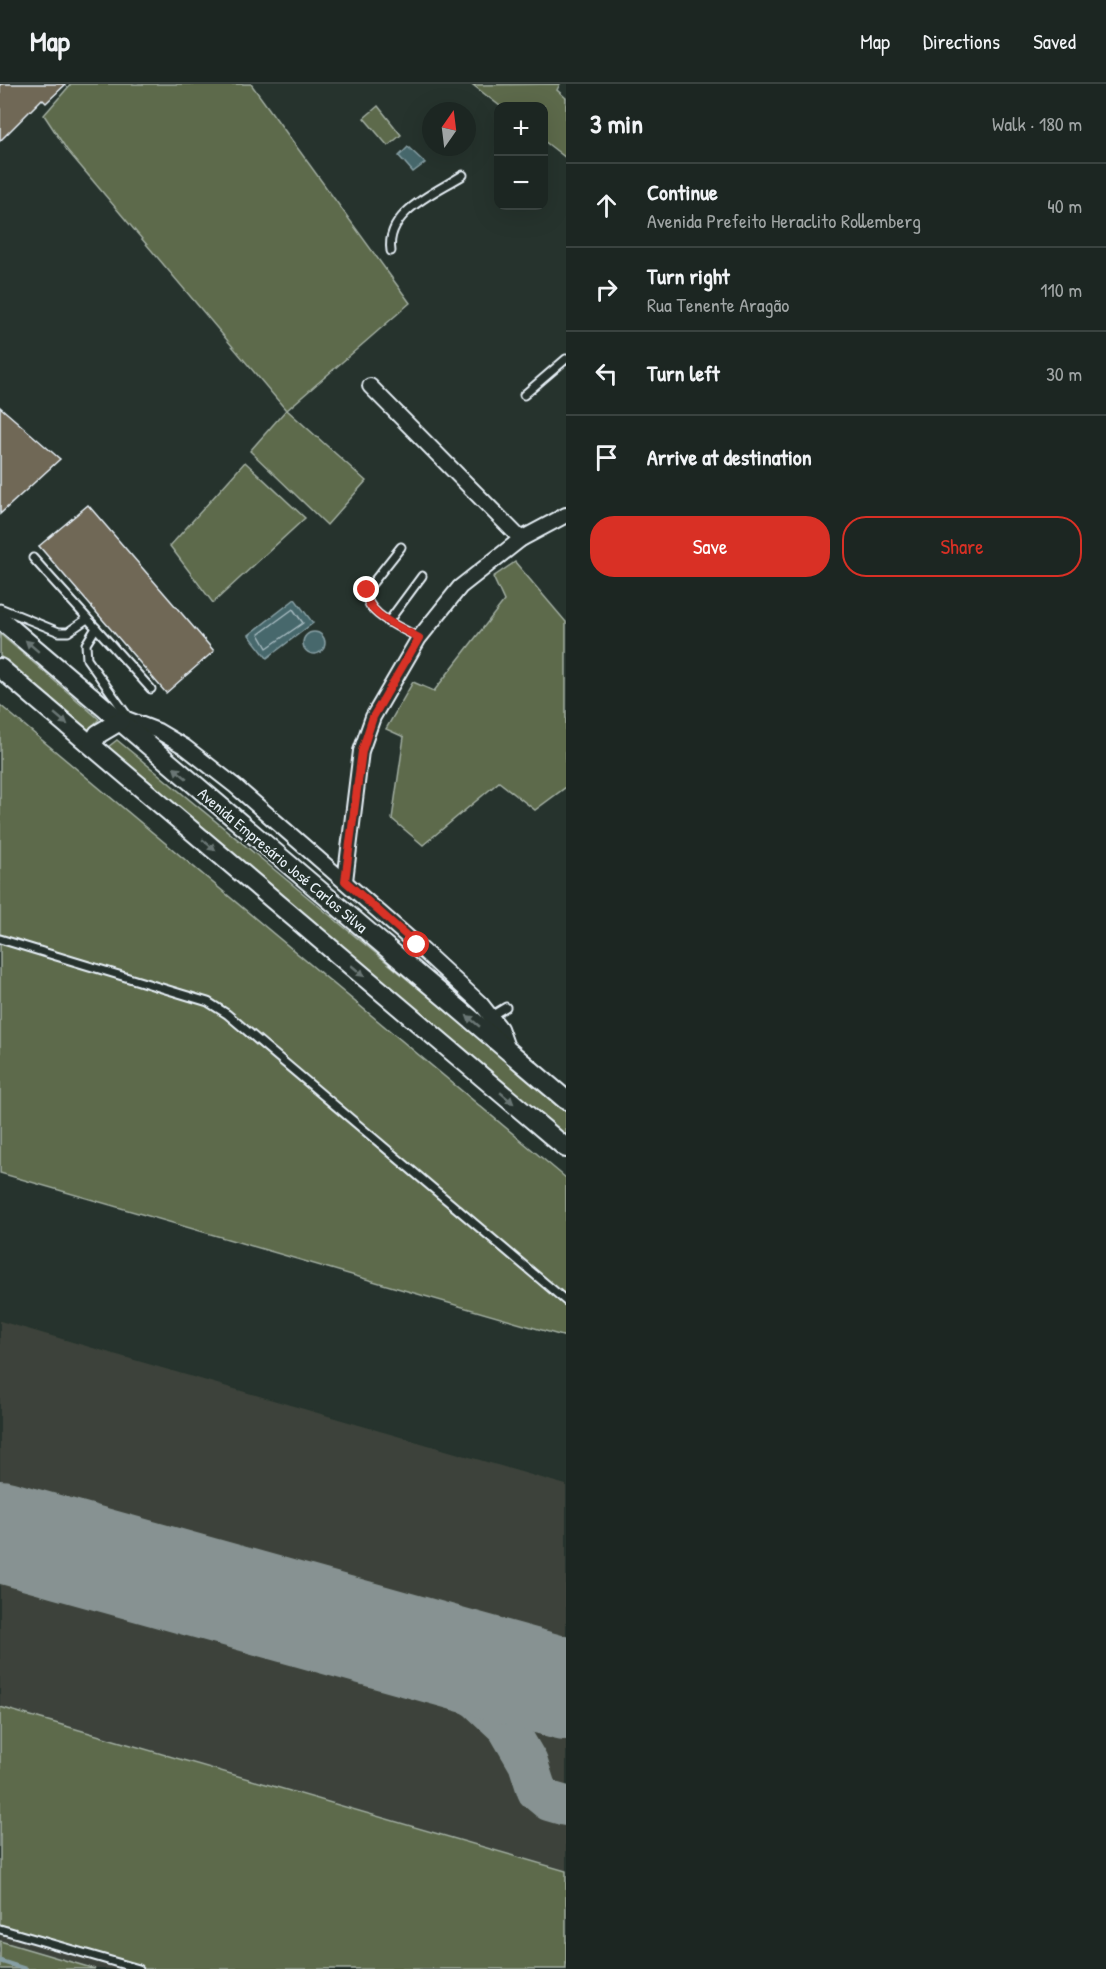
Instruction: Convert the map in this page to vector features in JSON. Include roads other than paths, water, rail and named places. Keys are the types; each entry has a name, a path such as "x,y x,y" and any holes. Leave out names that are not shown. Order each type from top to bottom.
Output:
{"main road":[{"name":"Avenida Empresário José Carlos Silva","path":"0,619 120,718 256,837 566,1100"},
{"path":"0,668 566,1148"},
{"path":"92,745 98,734 120,718"}],"street":[{"path":"370,386 521,539"},
{"path":"345,881 362,751 373,717 419,638 460,586 521,539 566,515"},
{"path":"120,718 185,747 273,819 345,881 491,1016 500,1028 508,1050"},
{"path":"256,837 273,819"}],"lane":[{"path":"391,251 389,238 398,220 414,206 463,175"},
{"path":"524,395 566,359"},
{"path":"402,547 366,593 376,611 388,622 419,638"},
{"path":"33,558 151,689"},
{"path":"388,622 422,576"},
{"path":"0,608 59,632 68,632 87,619"},
{"path":"96,628 86,644 87,659 120,718"},
{"path":"0,939 208,1002 227,1014 566,1301"},
{"path":"491,1016 506,1007"},
{"path":"0,1929 139,1969"}],"water":[{"path":"408,147 425,163 413,172 399,156"},
{"path":"295,599 313,623 267,658 249,635"},
{"path":"314,632 322,635 325,643 322,651 314,654 306,651 303,643 306,635"}],"waterway":[{"path":"0,1961 25,1969"}]}
